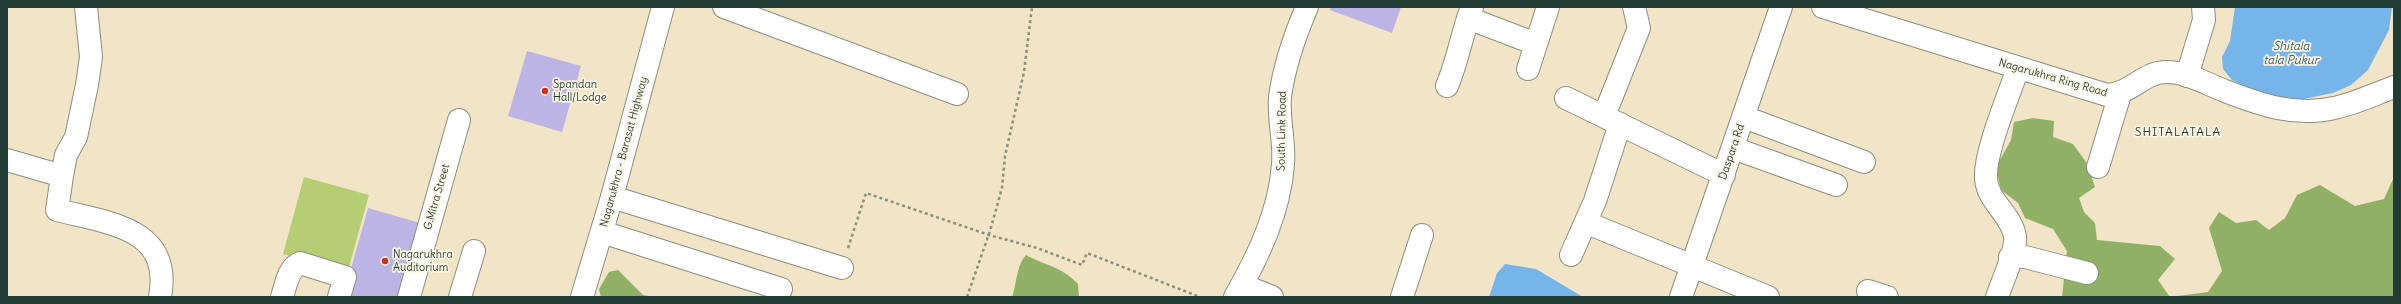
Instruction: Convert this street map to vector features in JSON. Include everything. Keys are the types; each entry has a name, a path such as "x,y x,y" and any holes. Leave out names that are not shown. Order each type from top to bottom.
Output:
{"street":[{"path":"86,7 91,57 87,85 76,137 66,155 57,210 128,229 142,236 153,250 160,265 163,282 160,297"},
{"name":"Nagarukhra - Barasat Highway","path":"582,297 612,197 663,7"},
{"path":"724,7 957,94"},
{"name":"South Link Road","path":"1238,291 1266,232 1278,192 1283,163 1280,97 1289,56 1307,7"},
{"path":"1528,69 1548,7"},
{"path":"1571,255 1586,223 1612,120 1639,28 1634,7"},
{"name":"Daspara Rd","path":"1681,297 1781,7"},
{"name":"Nagarukhra Ring Road","path":"1823,7 1865,14 2018,68 2107,95 2120,94 2151,74 2166,72 2187,76 2264,106 2298,112 2334,108 2394,87"},
{"path":"2187,76 2204,20 2203,7"},
{"path":"1447,86 1457,63 1471,10 1536,44"},
{"path":"1997,297 2015,236 2011,225 1992,198 1986,180 1987,160 2018,68"},
{"path":"2098,167 2120,94"},
{"path":"1566,98 1724,175"},
{"path":"1744,117 1864,162"},
{"name":"G.Mitra Street","path":"409,297 459,120"},
{"path":"1733,148 1836,185"},
{"path":"7,160 62,176"},
{"path":"612,197 842,268"},
{"path":"1586,223 1768,297"},
{"path":"602,232 781,289"},
{"path":"1402,297 1422,235"},
{"path":"460,297 474,251"},
{"path":"2010,257 2025,257 2086,273"},
{"path":"282,297 290,271 294,265 300,263 345,277 339,297"},
{"path":"1238,291 1272,297"}],"path":[{"path":"967,297 989,235 1002,188 1005,156 1024,72 1032,7"},
{"path":"842,268 866,193 989,235 1037,248 1082,265 1086,253 1200,297"}],"green space":[{"path":"2033,118 2054,121 2053,137 2073,144 2086,162 2095,187 2079,198 2084,212 2095,223 2097,240 2160,246 2175,259 2158,280 2170,297 2062,297 2067,251 2053,229 2025,218 2018,203 2001,190 1996,167 2011,140 2014,122"},
{"path":"304,177 369,195 348,271 283,254"},
{"path":"2394,177 2394,297 2170,297 2208,292 2222,271 2209,228 2219,212 2236,223 2256,220 2269,230 2285,218 2297,195 2320,185 2355,206 2384,199"},
{"path":"1026,255 1066,273 1078,284 1079,297 1012,297 1020,264"},
{"path":"618,270 643,295 654,297 601,297 599,289 609,272"}],"water":[{"name":"Shitala tala Pukur","path":"2235,7 2392,7 2389,30 2368,70 2351,85 2333,93 2289,102 2256,92 2232,80 2223,69 2222,57 2230,41"},
{"path":"1505,264 1536,269 1583,297 1489,297 1497,273"}],"building":[{"path":"1331,7 1401,7 1392,33 1330,10"},
{"name":"Spandan Hall/Lodge","path":"527,51 581,66 562,132 508,116"},
{"name":"Nagarukhra Auditorium","path":"368,208 427,225 406,297 343,297"}],"place":[{"name":"Spandan Hall/Lodge","path":"545,91"},
{"name":"Nagarukhra Auditorium","path":"385,261"}],"district":[{"name":"SHITALATALA","path":"2178,133"}]}
